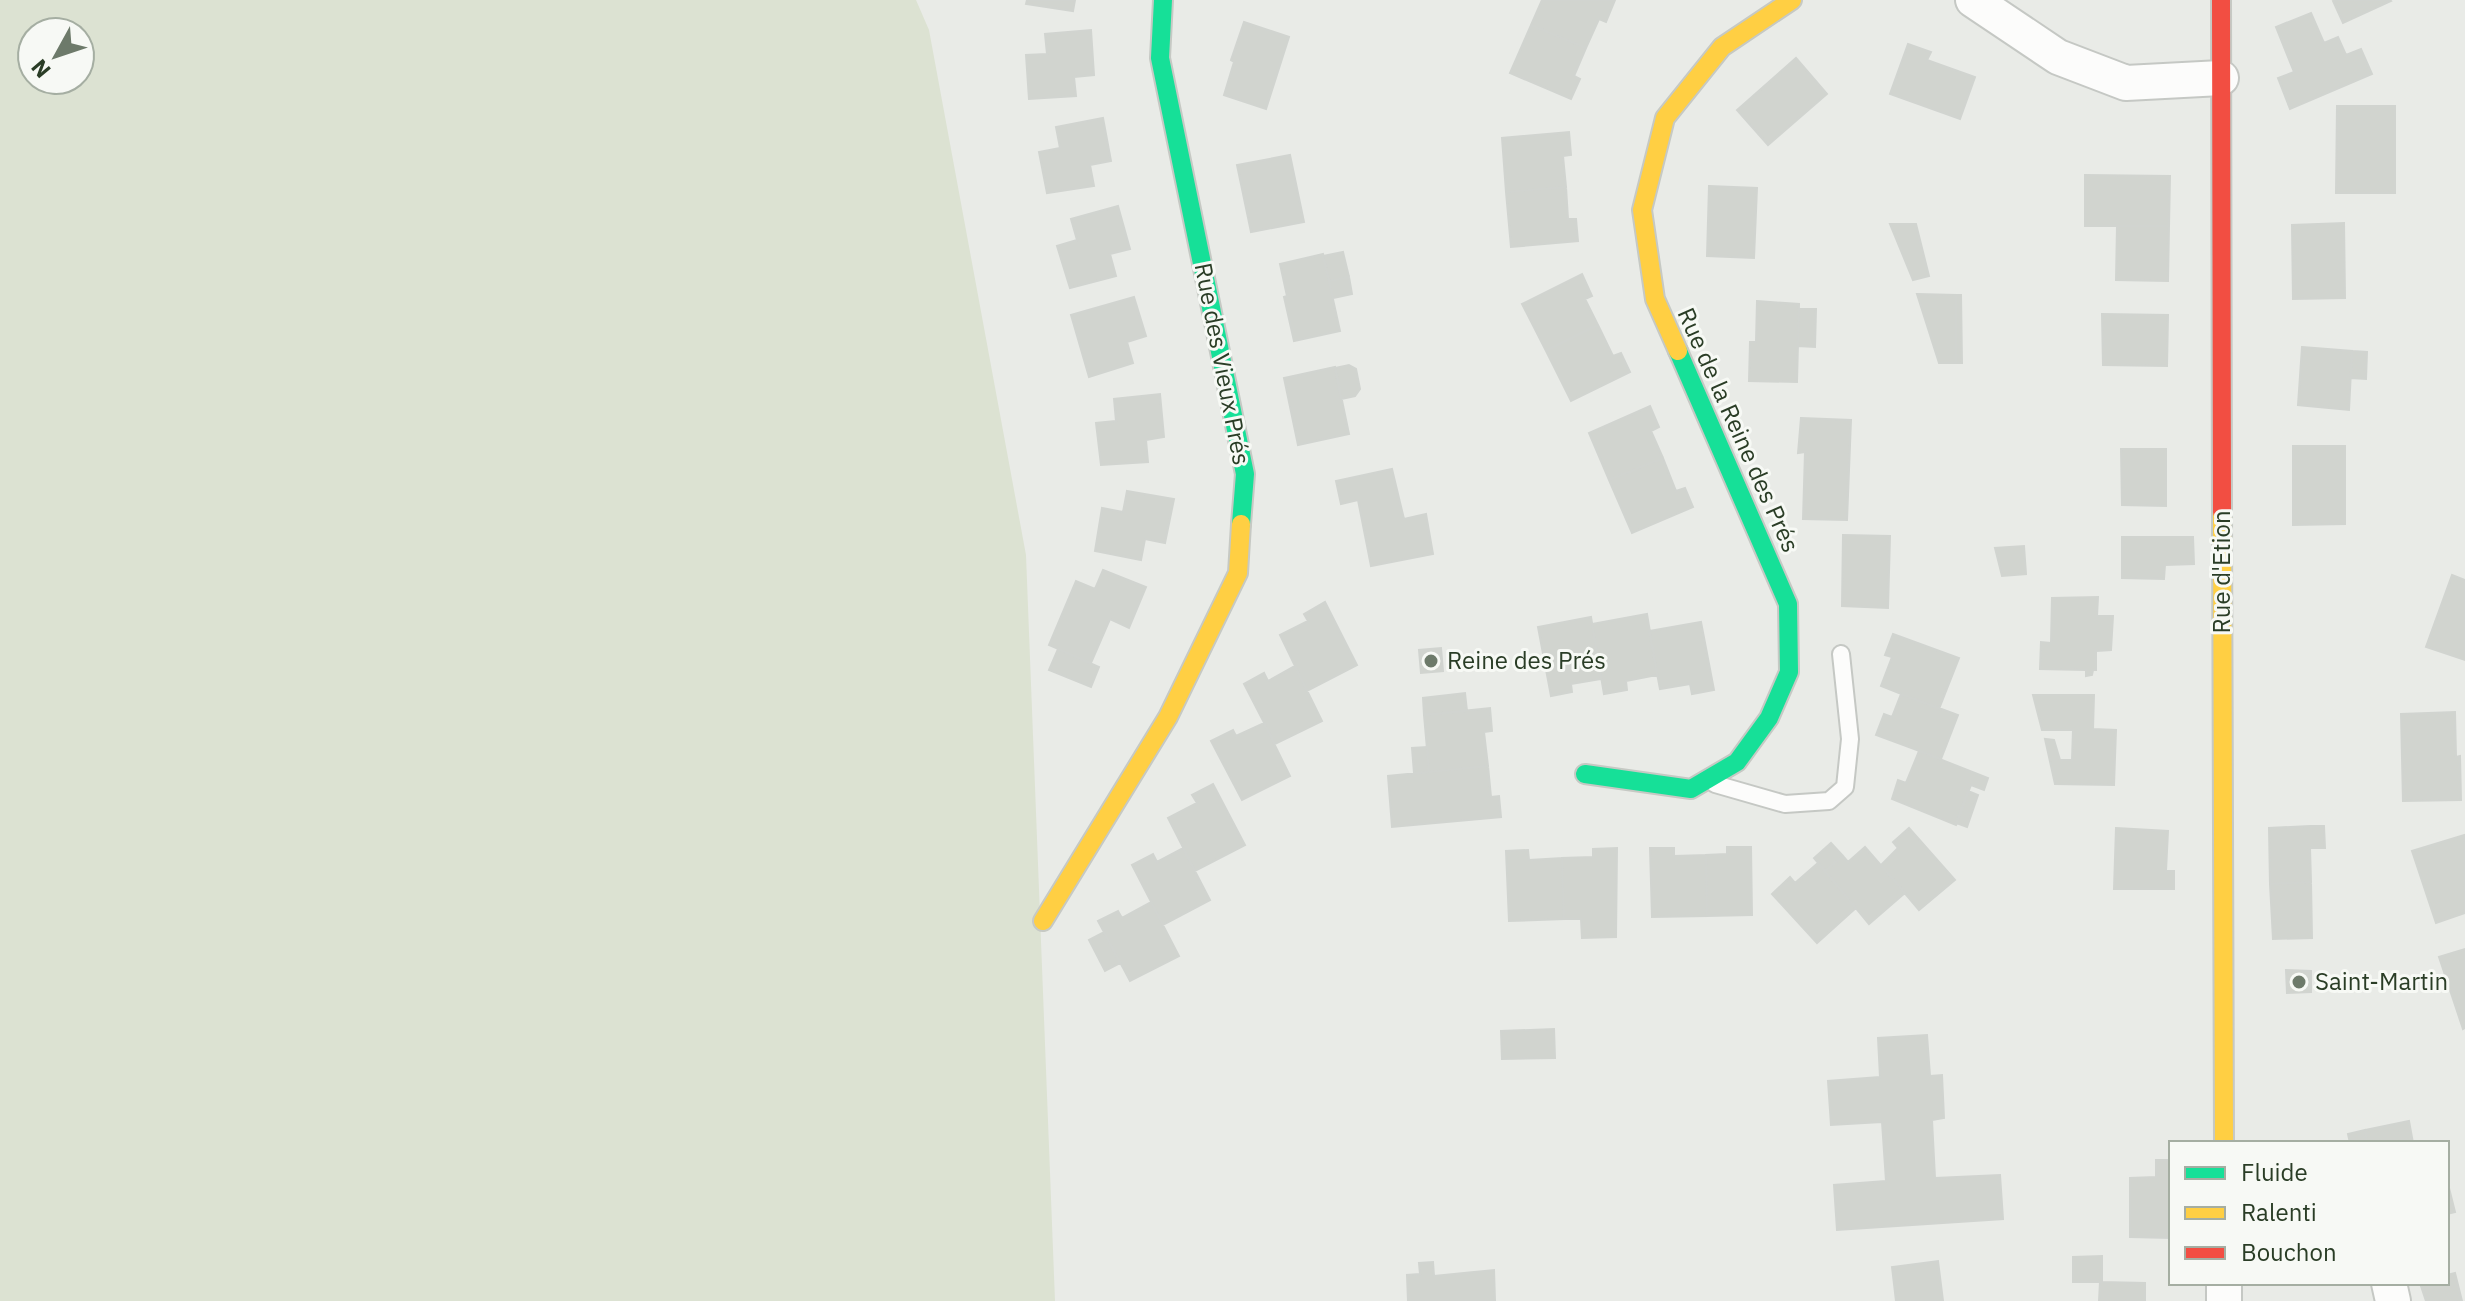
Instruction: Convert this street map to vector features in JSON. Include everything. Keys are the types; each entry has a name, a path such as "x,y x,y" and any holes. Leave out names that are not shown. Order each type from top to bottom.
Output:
{"street":[{"name":"Rue des Vieux Prés","path":"1043,921 1168,717 1238,573 1245,474 1160,58 1163,0"},
{"name":"Rue de la Reine des Prés","path":"1585,774 1691,789 1737,762 1769,718 1789,672 1788,604 1655,299 1642,210 1665,118 1722,47 1792,0"},
{"path":"1973,0 2058,57 2126,83 2221,78"},
{"name":"Rue d'Etion","path":"2221,0 2224,1141"}],"lane":[{"path":"1705,781 1785,804 1829,801 1845,787 1850,739 1841,654"}],"green space":[{"path":"0,0 916,0 929,30 1026,555 1055,1301 0,1301"}],"building":[{"path":"1027,0 1075,0 1073,11 1026,4"},
{"path":"1542,0 1615,0 1606,22 1599,19 1586,48 1531,25"},
{"path":"2335,0 2390,0 2391,1 2343,23"},
{"path":"2311,13 2324,43 2338,37 2346,55 2361,49 2372,74 2290,109 2278,78 2294,72 2276,27"},
{"path":"1244,22 1289,37 1266,109 1224,95 1234,62 1231,60"},
{"path":"1531,25 1586,48 1574,76 1580,79 1571,99 1510,73"},
{"path":"1091,30 1094,75 1074,77 1076,96 1029,99 1026,55 1047,54 1045,34"},
{"path":"1908,44 1931,52 1927,60 1975,77 1960,119 1890,94"},
{"path":"1796,58 1827,94 1768,145 1737,110"},
{"path":"2337,106 2395,106 2395,193 2336,193"},
{"path":"1103,118 1111,161 1090,165 1094,186 1047,193 1039,152 1060,148 1056,127"},
{"path":"1569,132 1571,155 1563,156 1566,187 1506,192 1502,138"},
{"path":"1290,155 1304,222 1251,232 1237,165"},
{"path":"2085,175 2170,176 2169,226 2085,226"},
{"path":"1709,186 1757,188 1754,258 1707,256"},
{"path":"1566,187 1568,219 1576,219 1578,241 1511,247 1506,192"},
{"path":"1118,206 1130,249 1110,254 1116,276 1070,288 1057,246 1077,240 1071,219"},
{"path":"2344,223 2345,298 2293,299 2292,225"},
{"path":"1890,224 1916,224 1929,276 1913,280"},
{"path":"2117,226 2169,226 2168,281 2116,280"},
{"path":"1343,252 1349,277 1329,281 1323,256"},
{"path":"1323,254 1340,331 1294,341 1280,264"},
{"path":"1582,274 1592,296 1585,299 1598,325 1546,351 1522,304"},
{"path":"1349,277 1352,294 1333,298 1329,281"},
{"path":"1917,294 1956,295 1956,363 1939,363"},
{"path":"1956,295 1961,295 1962,363 1956,363"},
{"path":"1134,297 1146,336 1127,342 1133,363 1089,377 1071,315"},
{"path":"1757,301 1799,304 1797,382 1749,381 1750,342 1756,342"},
{"path":"1799,309 1816,309 1815,347 1798,346"},
{"path":"2102,314 2168,315 2167,366 2103,365"},
{"path":"1598,325 1613,356 1621,353 1630,372 1571,401 1546,351"},
{"path":"2302,347 2352,351 2349,410 2298,405"},
{"path":"2352,351 2367,352 2366,379 2351,378"},
{"path":"1349,365 1356,369 1360,389 1355,396 1341,399 1335,368"},
{"path":"1335,367 1349,434 1298,445 1284,378"},
{"path":"1160,394 1164,437 1146,440 1148,462 1101,465 1096,423 1116,421 1114,399"},
{"path":"1650,406 1659,427 1651,431 1663,458 1609,480 1589,433"},
{"path":"1801,418 1851,420 1847,520 1803,519 1805,452 1798,453"},
{"path":"2293,446 2345,446 2345,524 2293,525"},
{"path":"2121,449 2166,449 2166,506 2122,505"},
{"path":"1663,458 1676,491 1685,488 1693,507 1632,533 1609,480"},
{"path":"1392,469 1404,519 1426,514 1433,554 1371,566 1358,500 1341,504 1336,481"},
{"path":"1127,491 1174,499 1165,543 1145,539 1141,560 1095,551 1102,508 1123,512"},
{"path":"1843,535 1890,536 1888,608 1842,606"},
{"path":"2122,537 2193,537 2194,564 2165,565 2164,579 2122,578"},
{"path":"2024,546 2026,574 2002,576 1995,548"},
{"path":"1103,570 1146,587 1129,628 1110,619 1091,663 1049,645 1076,581 1095,589"},
{"path":"2452,575 2465,580 2465,660 2426,647"},
{"path":"2098,597 2097,616 2113,616 2111,650 2096,651 2096,670 2092,675 2086,676 2086,670 2040,669 2041,642 2051,643 2052,598"},
{"path":"1325,602 1357,665 1307,691 1280,635 1308,621 1304,614"},
{"path":"1647,614 1657,675 1626,681 1627,690 1604,694 1592,624"},
{"path":"1591,617 1601,679 1571,684 1572,692 1551,696 1538,627"},
{"path":"1701,622 1714,690 1692,694 1690,684 1660,689 1649,631"},
{"path":"1893,634 1959,658 1939,709 1881,686 1892,657 1885,655"},
{"name":"Reine des Prés","path":"1441,648 1443,671 1421,673 1419,650"},
{"path":"1058,649 1099,667 1091,687 1049,670"},
{"path":"1295,666 1322,721 1275,744 1244,684 1264,673 1268,681"},
{"path":"1465,693 1467,711 1424,715 1423,698"},
{"path":"1901,694 1958,715 1941,759 1876,735 1884,714 1892,717"},
{"path":"2033,695 2094,695 2093,729 2116,730 2114,785 2055,784 2045,739 2054,740 2060,760 2072,760 2073,730 2042,730"},
{"path":"1490,708 1492,731 1484,732 1488,766 1429,772 1424,715"},
{"path":"2455,712 2461,800 2403,801 2401,714"},
{"path":"1264,723 1290,776 1242,800 1211,741 1233,730 1236,736"},
{"path":"1427,747 1429,772 1414,773 1412,748"},
{"path":"1919,751 1988,778 1984,790 1971,785 1956,825 1892,799 1898,780 1906,783"},
{"path":"1488,766 1491,797 1499,796 1501,817 1392,827 1388,776"},
{"path":"1213,784 1245,845 1195,871 1168,818 1197,803 1192,795"},
{"path":"1968,791 1978,795 1967,827 1956,823"},
{"path":"2324,826 2325,848 2310,848 2311,882 2270,884 2269,828"},
{"path":"1909,828 1955,880 1919,910 1881,865 1898,848 1893,842"},
{"path":"2116,828 2168,831 2166,871 2174,871 2174,889 2114,889"},
{"path":"2464,835 2465,913 2436,923 2412,851"},
{"path":"1831,843 1843,856 1825,871 1814,858"},
{"path":"1727,847 1751,847 1752,915 1707,916 1706,855 1727,854"},
{"path":"1865,847 1905,893 1869,924 1825,871 1843,856 1848,862"},
{"path":"1183,848 1210,900 1163,925 1132,865 1153,854 1157,862"},
{"path":"1617,848 1616,937 1582,938 1581,919 1564,919 1562,858 1593,857 1593,849"},
{"path":"1650,848 1674,848 1674,856 1706,855 1707,916 1652,917"},
{"path":"1528,850 1529,860 1562,858 1564,919 1509,921 1506,851"},
{"path":"1818,863 1856,908 1817,943 1772,894 1790,877 1795,883"},
{"path":"2311,882 2312,938 2273,939 2270,884"},
{"path":"1151,902 1179,956 1130,981 1098,921 1118,911 1122,918"},
{"path":"1104,932 1120,963 1105,971 1089,940"},
{"path":"2465,949 2465,1028 2463,1029 2439,957"},
{"name":"Saint-Martin","path":"2286,970 2311,971 2311,992 2287,993"},
{"path":"1554,1029 1555,1058 1502,1059 1501,1031"},
{"path":"1927,1035 1930,1076 1942,1075 1944,1118 1932,1120 1935,1178 2000,1175 2003,1219 1837,1230 1834,1185 1886,1181 1882,1122 1831,1125 1828,1081 1880,1077 1878,1038"},
{"path":"2409,1121 2413,1141 2367,1141 2365,1130"},
{"path":"2365,1130 2367,1141 2350,1141 2348,1134"},
{"path":"2156,1160 2169,1160 2169,1238 2130,1237 2130,1178 2156,1177"},
{"path":"2449,1188 2455,1212 2449,1214"},
{"path":"2102,1256 2102,1282 2073,1282 2073,1257"},
{"path":"1938,1261 1943,1301 1896,1301 1892,1267"},
{"path":"1433,1262 1434,1276 1494,1270 1495,1301 1408,1301 1407,1275 1420,1274 1419,1263"},
{"path":"2455,1273 2462,1301 2426,1301 2421,1285 2449,1285 2449,1274"},
{"path":"2100,1282 2145,1283 2145,1301 2099,1301"}],"traffic: fast":[{"path":"1163,0 1160,58 1245,474 1241,524"},
{"path":"1585,774 1691,789 1737,762 1769,718 1789,672 1788,604 1678,351"}],"traffic: slow":[{"path":"1678,351 1655,299 1642,210 1665,118 1722,47 1792,0"},
{"path":"2222,512 2224,1141"},
{"path":"1043,921 1168,717 1238,573 1241,524"}],"traffic: jam":[{"path":"2221,0 2222,512"}],"place":[{"name":"Reine des Prés","path":"1431,661"},
{"name":"Saint-Martin","path":"2299,982"}]}
